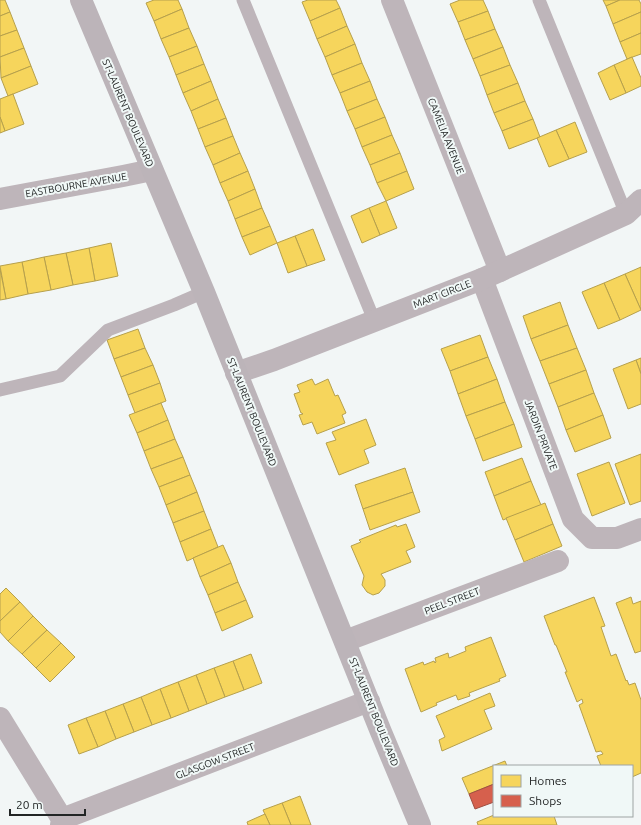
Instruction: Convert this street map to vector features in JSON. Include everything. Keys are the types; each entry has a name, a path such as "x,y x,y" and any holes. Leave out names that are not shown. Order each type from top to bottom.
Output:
{"street":[{"name":"ST-LAURENT BOULEVARD","path":"81,0 204,292 420,825"},
{"name":"CAMELIA AVENUE","path":"392,0 491,275"},
{"name":"EASTBOURNE AVENUE","path":"0,199 152,170"},
{"name":"MART CIRCLE","path":"236,373 491,275 634,207"},
{"name":"JARDIN PRIVATE","path":"491,275 573,519 592,538 617,538 641,529"},
{"name":"PEEL STREET","path":"345,641 558,561"},
{"name":"GLASGOW STREET","path":"62,822 369,701"},
{"path":"0,718 62,822"}],"lane":[{"path":"243,0 374,320"},
{"path":"539,0 634,207"},
{"path":"0,390 60,376 108,330 204,292"}],"building: Homes":[{"path":"0,0 5,0 10,12 0,16"},
{"path":"154,0 178,0 182,9 154,21 146,3"},
{"path":"308,0 336,0 340,8 310,21 302,2"},
{"path":"460,0 483,0 488,11 458,22 450,4"},
{"path":"603,0 620,0 606,6"},
{"path":"620,0 639,0 641,4 641,12 613,24 606,6"},
{"path":"340,8 347,26 317,39 310,21"},
{"path":"182,9 189,28 161,39 154,21"},
{"path":"488,11 495,29 465,40 458,22"},
{"path":"10,12 17,30 0,36 0,16"},
{"path":"641,12 641,33 620,42 613,24"},
{"path":"347,26 355,44 325,57 317,39"},
{"path":"189,28 197,46 169,57 161,39"},
{"path":"495,29 503,47 473,59 465,40"},
{"path":"17,30 24,48 0,57 0,36"},
{"path":"641,33 641,54 627,59 620,42"},
{"path":"355,44 362,63 332,75 325,57"},
{"path":"197,46 204,64 176,75 169,57"},
{"path":"503,47 510,65 480,76 473,59"},
{"path":"24,48 31,66 1,78 0,57"},
{"path":"632,57 641,78 641,86 626,93 614,65"},
{"path":"362,63 370,81 340,93 332,75"},
{"path":"204,64 211,81 183,93 176,75"},
{"path":"510,65 518,83 487,95 480,76"},
{"path":"614,65 626,93 610,100 598,73"},
{"path":"31,66 38,84 8,96 1,78"},
{"path":"211,81 218,99 191,111 183,93"},
{"path":"370,81 377,99 347,111 340,93"},
{"path":"518,83 525,101 494,113 487,95"},
{"path":"13,94 24,124 5,131 0,117 0,99"},
{"path":"218,99 226,118 198,129 191,111"},
{"path":"377,99 385,117 355,129 347,111"},
{"path":"525,101 533,119 502,131 494,113"},
{"path":"0,117 5,131 0,133"},
{"path":"385,117 392,135 362,147 355,129"},
{"path":"226,118 233,136 205,147 198,129"},
{"path":"533,119 540,137 509,149 502,131"},
{"path":"575,122 587,152 569,159 556,130"},
{"path":"556,130 569,159 549,167 537,138"},
{"path":"392,135 400,153 370,165 362,147"},
{"path":"233,136 240,153 213,165 205,147"},
{"path":"240,153 248,171 220,183 213,165"},
{"path":"400,153 407,171 377,183 370,165"},
{"path":"248,171 255,189 228,201 220,183"},
{"path":"407,171 414,189 386,201 377,183"},
{"path":"255,189 262,208 235,219 228,201"},
{"path":"386,201 397,228 380,235 369,208"},
{"path":"262,208 270,226 242,237 235,219"},
{"path":"369,208 380,235 362,243 351,216"},
{"path":"270,226 277,243 250,255 242,237"},
{"path":"313,229 325,260 307,266 295,236"},
{"path":"295,236 307,266 288,273 277,243"},
{"path":"111,243 118,276 95,281 89,248"},
{"path":"89,248 95,281 73,285 66,253"},
{"path":"66,253 73,285 51,290 44,257"},
{"path":"44,257 51,290 28,294 22,262"},
{"path":"22,262 28,294 6,299 0,266"},
{"path":"641,267 641,310 625,274"},
{"path":"0,269 6,299 0,300"},
{"path":"625,274 641,310 620,320 604,283"},
{"path":"604,283 620,320 598,329 582,292"},
{"path":"560,302 568,325 531,339 523,316"},
{"path":"568,325 577,348 540,361 531,339"},
{"path":"138,329 145,348 114,359 107,340"},
{"path":"480,335 488,357 450,371 441,349"},
{"path":"145,348 153,365 121,377 114,359"},
{"path":"577,348 586,370 549,384 540,361"},
{"path":"488,357 497,379 458,394 450,371"},
{"path":"641,358 641,374 636,360"},
{"path":"636,360 641,374 641,404 628,409 613,369"},
{"path":"153,365 160,383 128,395 121,377"},
{"path":"586,370 594,393 558,407 549,384"},
{"path":"312,379 315,385 328,379 335,396 338,395 346,413 342,415 345,423 317,434 312,422 303,425 299,415 303,414 301,413 294,394 300,392 297,385"},
{"path":"497,379 505,402 466,416 458,394"},
{"path":"160,383 166,401 135,413 128,395"},
{"path":"594,393 603,415 566,430 558,407"},
{"path":"505,402 514,424 475,439 466,416"},
{"path":"161,403 168,420 137,433 129,415"},
{"path":"603,415 611,438 575,452 566,430"},
{"path":"366,419 376,445 364,450 369,463 339,475 326,443 336,440 332,432"},
{"path":"168,420 175,439 144,451 137,433"},
{"path":"514,424 522,447 483,461 475,439"},
{"path":"175,439 183,457 151,469 144,451"},
{"path":"641,454 641,501 630,505 615,464"},
{"path":"183,457 190,475 159,487 151,469"},
{"path":"522,458 531,481 494,496 485,472"},
{"path":"609,462 625,503 592,516 577,474"},
{"path":"405,468 413,492 363,509 355,485"},
{"path":"190,475 197,492 166,505 159,487"},
{"path":"531,481 541,505 503,520 494,496"},
{"path":"197,492 204,511 173,523 166,505"},
{"path":"413,492 420,512 370,530 363,509"},
{"path":"545,503 553,524 515,540 506,518"},
{"path":"204,511 211,529 180,542 173,523"},
{"path":"406,524 415,547 406,551 411,562 381,574 385,580 385,586 379,593 373,595 367,592 362,585 364,576 351,546 361,542 359,540 396,525 397,527"},
{"path":"553,524 562,546 524,562 515,540"},
{"path":"211,529 218,547 187,561 180,542"},
{"path":"223,545 231,563 200,577 193,558"},
{"path":"231,563 238,582 208,595 200,577"},
{"path":"238,582 246,600 215,613 208,595"},
{"path":"6,588 20,602 0,621 0,594"},
{"path":"594,597 605,626 601,627 611,656 616,654 626,681 627,680 629,685 635,683 641,700 641,773 633,777 633,765 601,765 597,756 603,754 601,751 596,752 579,705 583,703 582,699 577,702 565,672 567,672 544,616"},
{"path":"631,597 633,604 641,601 641,651 635,653 616,603"},
{"path":"246,600 253,617 222,631 215,613"},
{"path":"20,602 33,616 8,641 0,632 0,621"},
{"path":"33,616 47,630 22,654 8,641"},
{"path":"47,630 61,643 36,668 22,654"},
{"path":"491,637 506,676 499,679 500,681 469,693 470,696 458,700 456,695 436,703 437,705 421,712 405,669 423,662 424,665 434,661 435,663 435,658 448,653 449,658 466,651 465,647"},
{"path":"61,643 75,657 50,682 36,668"},
{"path":"251,654 262,683 244,690 233,661"},
{"path":"233,661 244,690 225,697 214,668"},
{"path":"214,668 225,697 207,704 196,675"},
{"path":"196,675 207,704 189,711 178,682"},
{"path":"178,682 189,711 171,718 160,689"},
{"path":"160,689 171,718 152,725 141,697"},
{"path":"490,693 495,706 484,710 492,729 442,751 439,740 445,737 436,716"},
{"path":"141,697 152,725 134,732 123,704"},
{"path":"123,704 134,732 116,739 105,711"},
{"path":"105,711 116,739 98,747 86,718"},
{"path":"86,718 98,747 79,754 68,725"},
{"path":"505,761 507,765 495,765"},
{"path":"493,766 493,784 469,794 462,778"},
{"path":"300,796 311,825 291,825 282,803"},
{"path":"282,803 291,825 270,825 263,810"},
{"path":"265,814 270,825 248,825 247,822"},
{"path":"493,815 493,817 554,817 557,825 478,825 477,822"}],"building: Shops":[{"path":"493,784 493,802 475,809 469,794"}]}
